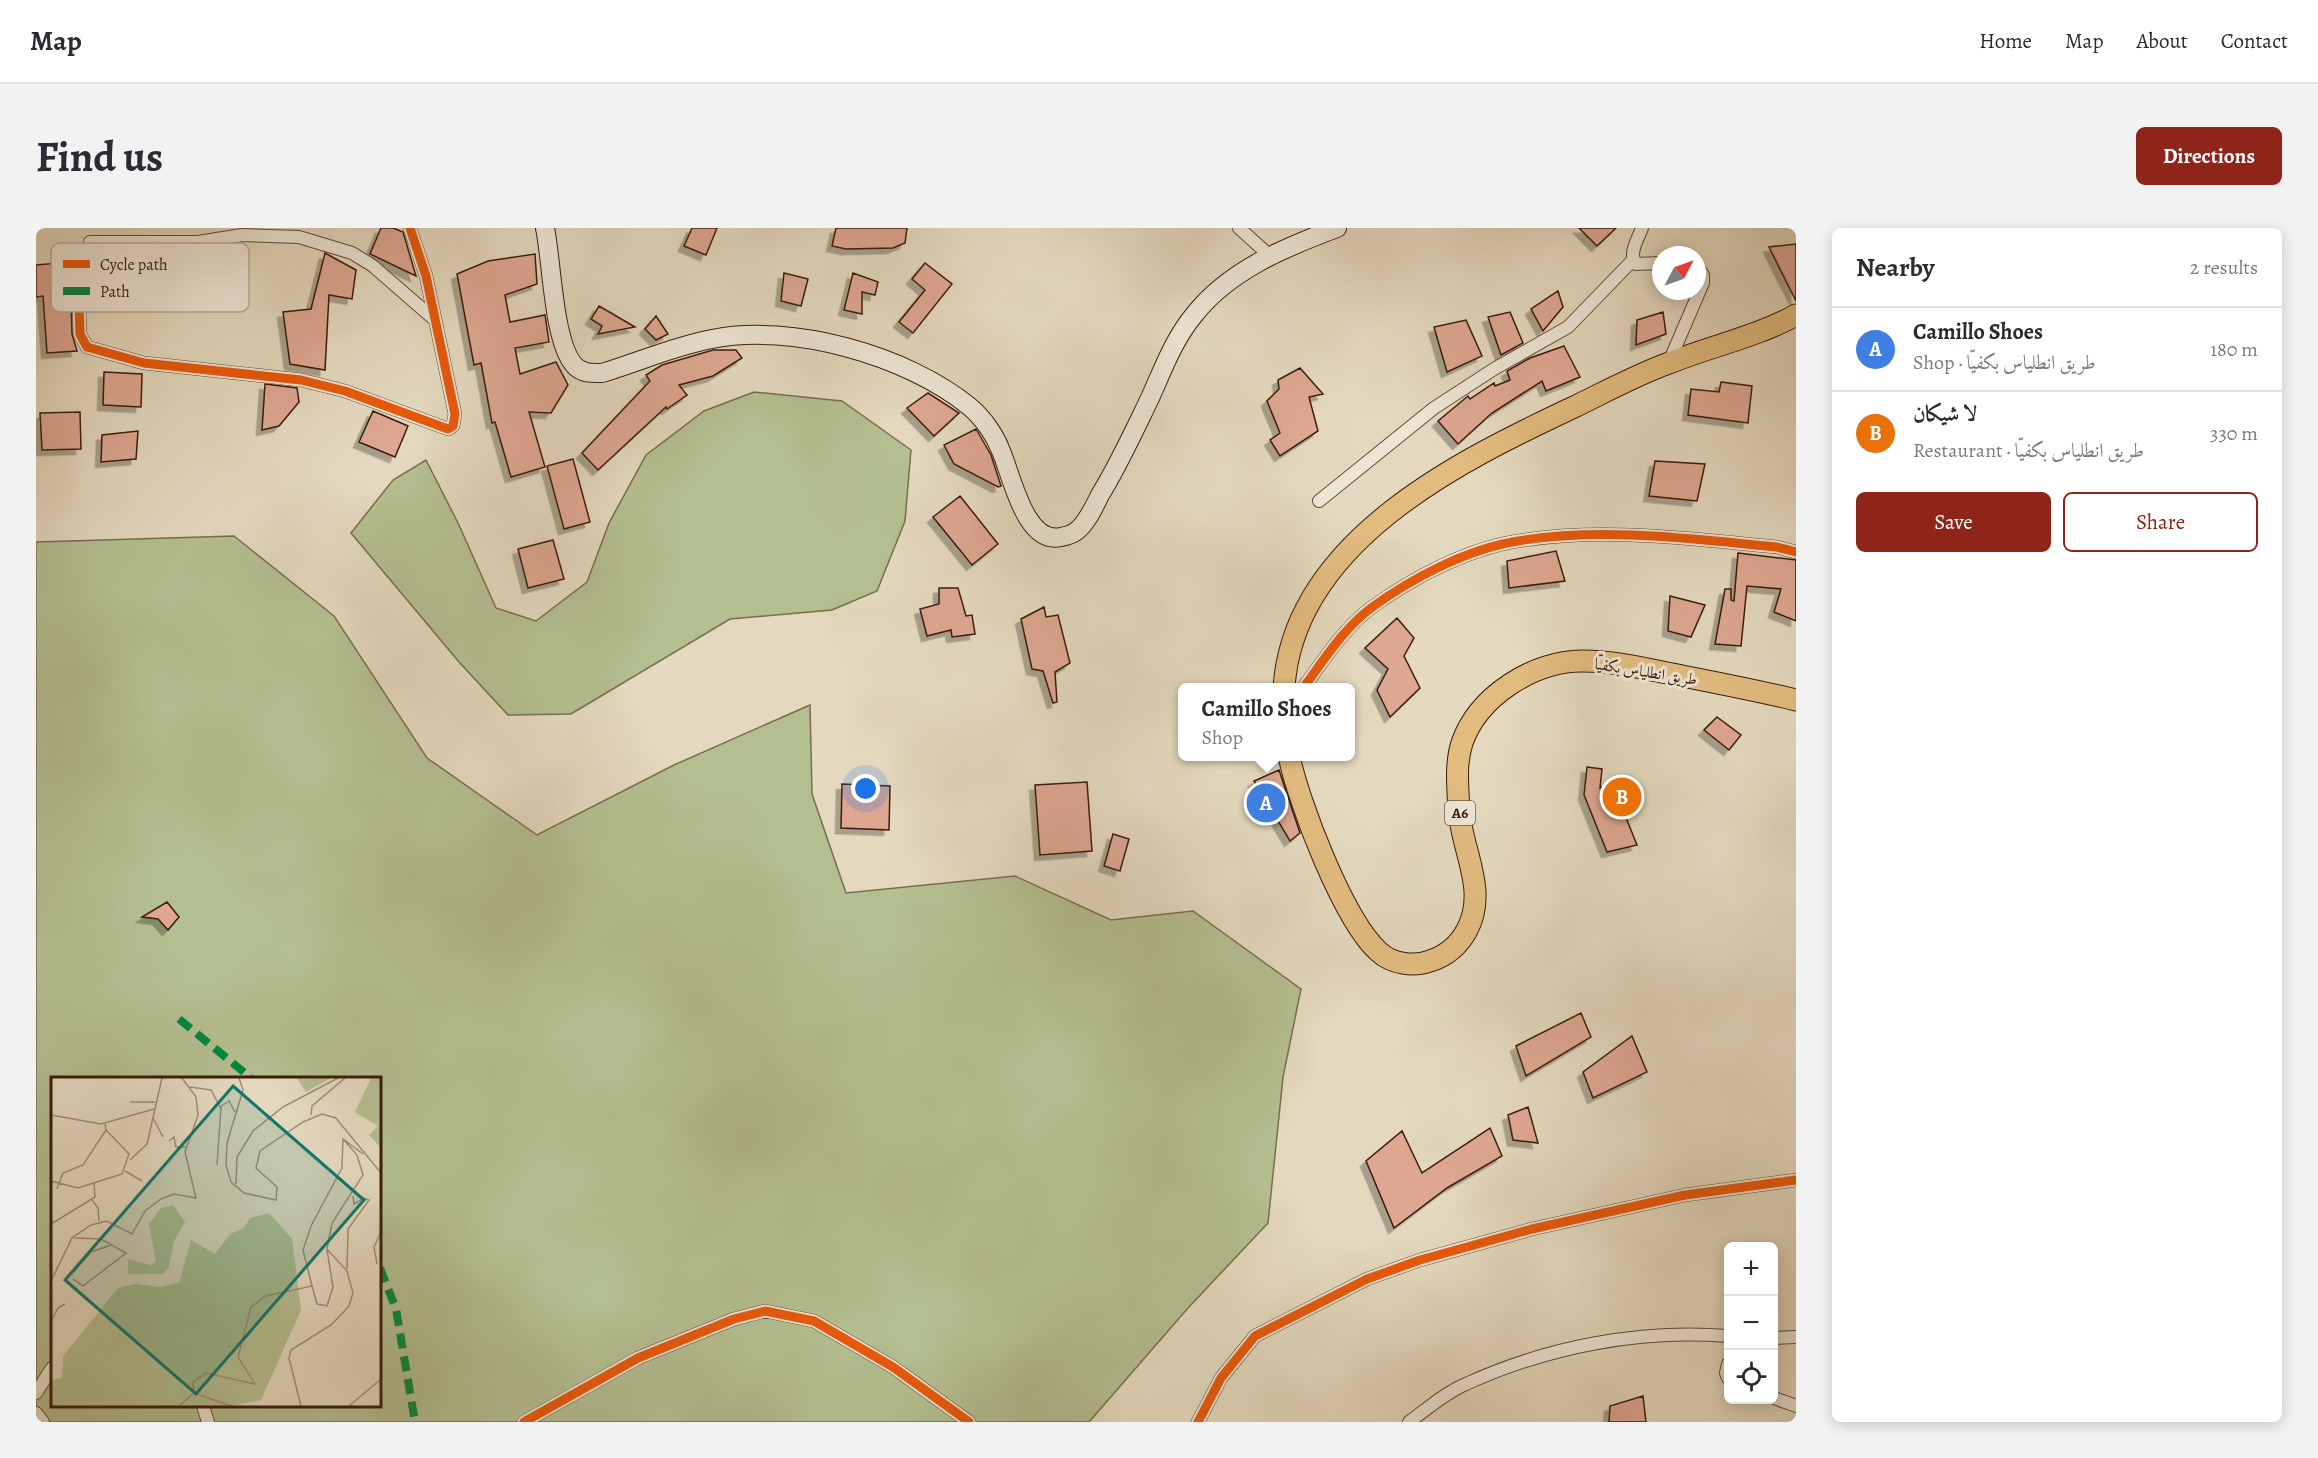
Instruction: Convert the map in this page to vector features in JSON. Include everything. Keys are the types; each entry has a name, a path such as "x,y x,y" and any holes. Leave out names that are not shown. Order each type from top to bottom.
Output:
{"highway":[{"path":"1285,683 1292,650 1320,583 1354,544 1424,488 1477,454 1669,362 1738,339 1796,315"},
{"name":"طريق انطلياس بكفيّا","path":"1291,761 1343,901 1380,954 1401,963 1419,965 1453,949 1467,929 1476,891 1460,817 1459,763 1462,743 1476,717 1494,696 1518,680 1552,665 1581,661 1623,665 1796,700"}],"main road":[{"path":"545,228 561,334 576,366 588,374 603,373 691,343 752,335 810,340 886,361 920,376 972,409 988,428 1000,448 1027,516 1038,532 1048,538 1058,538 1077,532 1122,459 1170,353 1195,313 1237,276 1270,256 1337,228"}],"street":[{"path":"79,312 80,334 87,347 144,363 301,380 345,391 448,429 453,426 455,414 422,259 410,228"},
{"path":"1239,228 1270,256"},
{"path":"1319,501 1434,408 1494,369 1568,327 1632,261 1642,228"},
{"path":"90,242 198,243 242,235 299,237 352,253 372,266 435,320"},
{"path":"1632,261 1636,264 1652,263"},
{"path":"1669,362 1696,300"},
{"path":"1306,683 1345,632 1370,609 1446,564 1517,541 1566,536 1655,536 1777,547 1796,552"},
{"path":"1198,1422 1221,1378 1255,1336 1367,1279 1420,1260 1532,1229 1685,1195 1796,1180"},
{"path":"524,1422 638,1358 734,1319 765,1311 814,1321 893,1367 969,1422"},
{"path":"1408,1422 1464,1385 1538,1356 1638,1337 1690,1333 1724,1336"},
{"path":"1778,1339 1796,1337"},
{"path":"36,1393 51,1370"},
{"path":"1778,1400 1796,1406"},
{"path":"203,1407 208,1422"},
{"path":"36,1413 43,1422"}],"green space":[{"path":"754,392 842,401 911,450 905,521 877,591 832,610 730,619 571,714 508,715 459,662 351,533 393,480 426,460 459,525 496,608 536,621 587,582 609,523 646,455 704,411"},
{"path":"234,536 334,616 427,758 537,835 674,765 810,705 812,794 846,893 1015,876 1111,920 1193,911 1301,989 1283,1077 1268,1223 1188,1308 1089,1422 36,1422 36,542"}],"building":[{"path":"381,228 393,228 403,232 416,276 370,254"},
{"path":"692,228 717,228 706,255 684,246"},
{"path":"836,228 907,228 905,243 893,248 846,249 832,246"},
{"path":"1579,228 1616,228 1597,246"},
{"path":"1796,244 1796,301 1769,247"},
{"path":"325,253 356,270 352,299 329,295 325,370 290,364 283,312 311,309"},
{"path":"535,254 537,284 505,295 510,322 545,315 549,342 515,348 520,374 556,362 568,385 551,413 529,412 545,467 511,477 495,422 492,423 481,363 474,365 457,274 488,261"},
{"path":"925,263 952,284 913,333 899,322 925,290 912,279"},
{"path":"51,264 51,312 71,312 72,334 77,351 47,353 43,296 36,297 36,265"},
{"path":"784,273 808,279 801,306 781,301"},
{"path":"853,273 878,282 875,295 862,292 862,314 844,310"},
{"path":"1558,291 1563,307 1543,331 1531,309"},
{"path":"599,306 635,327 598,334 602,326 591,319"},
{"path":"1510,312 1523,343 1501,355 1488,317"},
{"path":"1663,312 1666,334 1636,345 1637,320"},
{"path":"656,316 668,334 656,340 645,329"},
{"path":"1466,320 1482,356 1447,372 1434,327"},
{"path":"1564,346 1580,377 1546,391 1542,381 1492,413 1458,444 1438,421 1468,396 1470,399 1494,383 1495,386 1510,380 1507,371 1530,358"},
{"path":"713,350 736,350 742,358 713,376 679,385 687,395 667,409 666,407 598,470 582,453 650,381 646,375 662,365"},
{"path":"1300,368 1323,394 1309,397 1318,431 1280,456 1270,440 1280,433 1267,401 1279,389 1278,380"},
{"path":"104,372 142,374 141,407 103,405"},
{"path":"1721,382 1752,386 1748,423 1688,415 1691,389 1719,392"},
{"path":"265,384 297,388 299,402 279,426 262,430"},
{"path":"928,393 959,413 934,436 907,408"},
{"path":"373,411 408,426 395,457 359,442"},
{"path":"80,412 81,449 42,450 40,413"},
{"path":"976,429 991,455 1001,486 998,487 954,464 944,445"},
{"path":"138,431 136,459 101,462 102,435"},
{"path":"573,459 590,522 564,529 547,466"},
{"path":"1655,461 1705,464 1697,501 1649,496"},
{"path":"960,496 998,544 972,565 933,517"},
{"path":"553,540 564,579 528,588 518,549"},
{"path":"1556,551 1565,581 1509,588 1507,561"},
{"path":"1738,553 1796,560 1796,621 1774,612 1781,589 1747,586 1741,646 1715,644 1725,589 1731,589 1731,600 1734,601"},
{"path":"939,588 958,588 966,616 972,615 975,634 952,637 951,630 927,636 920,609 939,604"},
{"path":"1670,596 1705,605 1691,637 1668,631"},
{"path":"1044,607 1046,617 1058,615 1070,663 1055,672 1057,702 1053,703 1043,671 1032,669 1021,619"},
{"path":"1397,618 1414,638 1404,656 1420,688 1390,717 1377,690 1388,669 1365,648"},
{"path":"1717,717 1741,735 1729,750 1704,730"},
{"path":"1587,767 1602,769 1600,788 1612,783 1637,845 1607,852 1584,795"},
{"path":"1279,770 1300,833 1290,841 1254,781"},
{"path":"1087,782 1092,851 1040,855 1035,785"},
{"path":"842,784 890,786 889,830 841,828"},
{"path":"1113,834 1129,839 1120,871 1104,866"},
{"path":"167,902 179,917 168,930 158,919 142,917"},
{"path":"1581,1013 1591,1037 1526,1076 1516,1046"},
{"path":"1632,1036 1647,1072 1593,1098 1583,1072"},
{"path":"1528,1107 1538,1143 1513,1140 1508,1115"},
{"path":"1490,1128 1502,1156 1447,1188 1394,1228 1366,1161 1402,1131 1422,1173"},
{"path":"1643,1396 1646,1422 1609,1422 1610,1406"}],"marked path":[{"path":"179,1019 250,1077"},
{"path":"381,1271 396,1309 415,1422"}],"cycle path":[{"path":"79,312 80,334 87,347 144,363 301,380 345,391 448,429 453,426 455,414 426,276 410,228"},
{"path":"1307,683 1343,635 1371,608 1404,586 1441,566 1499,545 1550,537 1615,535 1777,547 1796,552"},
{"path":"1198,1422 1221,1378 1255,1336 1367,1279 1420,1260 1532,1229 1685,1195 1796,1180"},
{"path":"524,1422 638,1358 734,1319 765,1311 814,1321 893,1367 969,1422"}],"place":[{"name":"لا شيكان","path":"1622,797"},
{"name":"Camillo Shoes","path":"1266,803"}]}
